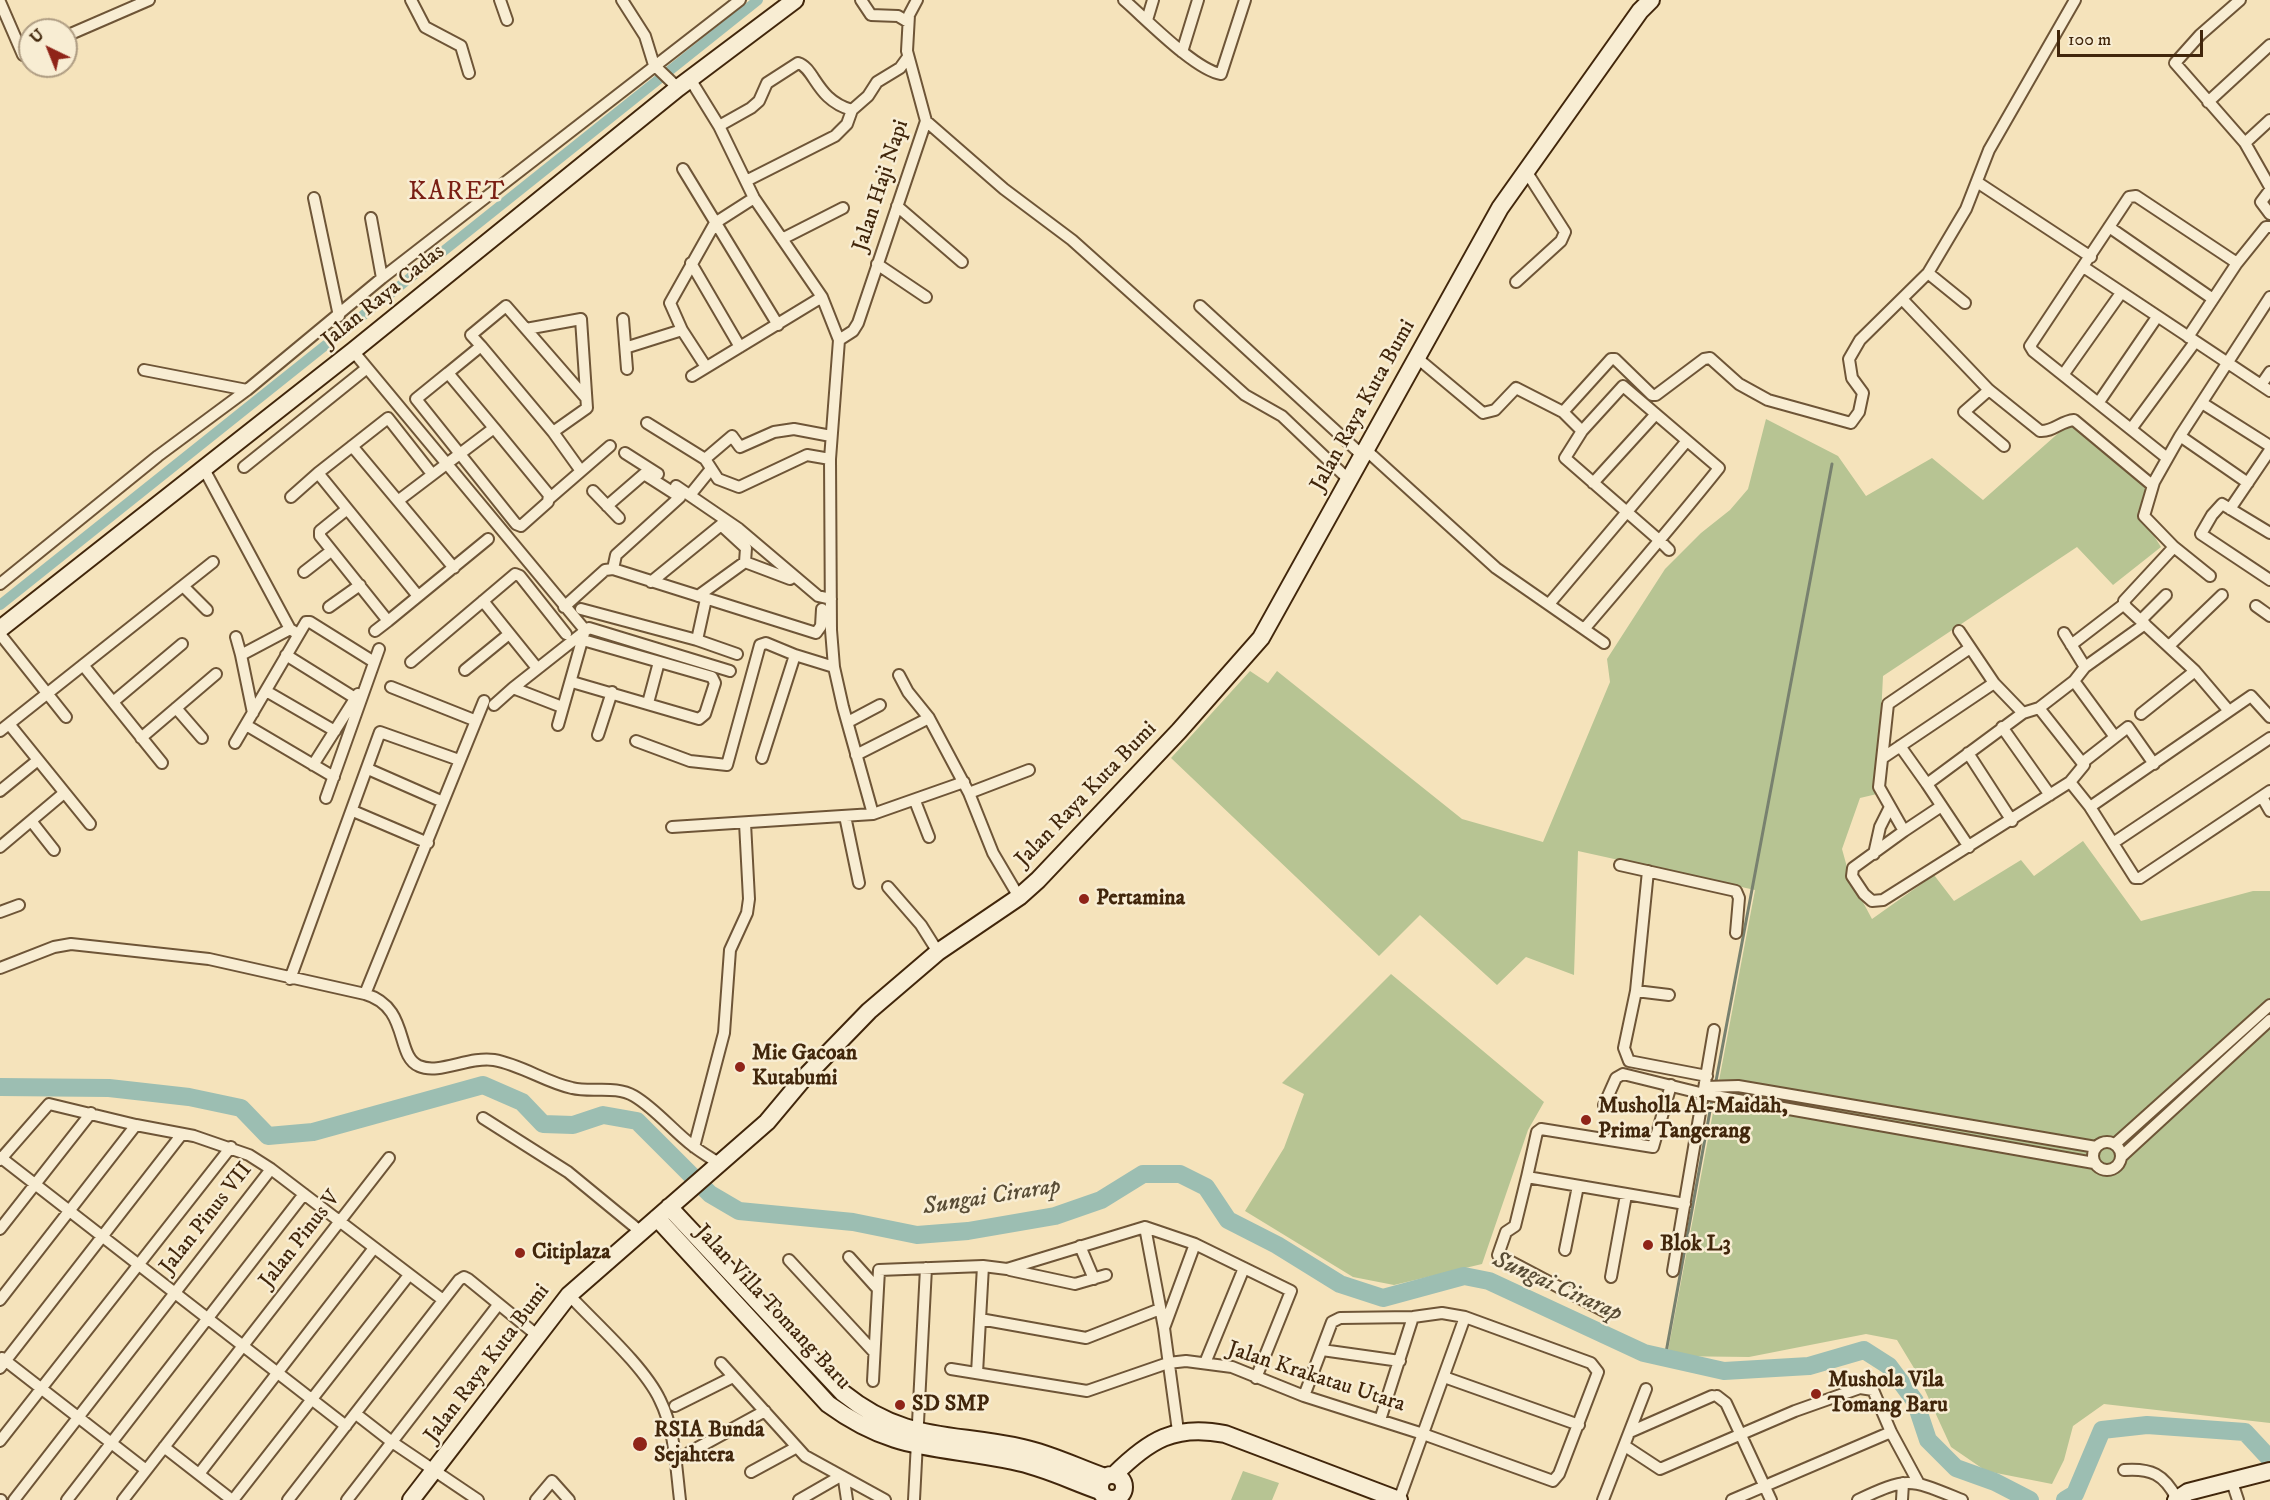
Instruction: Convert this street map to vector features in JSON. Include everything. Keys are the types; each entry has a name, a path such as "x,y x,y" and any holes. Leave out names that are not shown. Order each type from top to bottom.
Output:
{"street":[{"path":"78,31 149,0"},
{"path":"411,0 425,27 461,46 469,73"},
{"path":"500,0 507,20"},
{"path":"622,0 645,36 656,67 681,84 718,126 754,198 822,297 839,340 830,459 834,667 873,814"},
{"path":"0,584 158,456 247,390 382,278 740,0"},
{"name":"Jalan Raya Cadas","path":"0,629 352,351 681,84 795,0"},
{"path":"861,0 869,14 898,16 908,22"},
{"name":"Jalan Haji Napi","path":"839,340 853,331 858,323 926,121 908,57 909,15 917,0"},
{"path":"1124,0 1182,52 1212,73 1221,74 1245,0"},
{"path":"1147,20 1153,0"},
{"path":"1182,52 1198,0"},
{"name":"Jalan Raya Kuta Bumi","path":"411,1500 569,1295 767,1122 803,1079 869,1011 938,952 1019,897 1148,764 1261,638 1500,208 1640,11 1651,0"},
{"path":"1563,412 1611,359 1615,359 1652,395 1656,395 1704,358 1710,358 1739,384 1768,400 1850,424 1859,412 1863,393 1852,378 1849,359 1860,340 1928,273 1966,209 1989,150 2075,0"},
{"path":"2240,0 2175,60 2175,64 2245,144 2270,189 2261,202 2270,214"},
{"path":"0,3 18,43"},
{"path":"2208,102 2270,45"},
{"path":"746,181 835,136 848,124 852,110 868,96 877,82 900,68 908,57"},
{"path":"718,126 751,108 759,101 767,83 798,63 805,66 820,91 836,105 852,110"},
{"path":"2245,144 2270,120"},
{"path":"926,121 1004,189 1072,240 1245,395 1282,416 1349,480"},
{"path":"683,169 778,325"},
{"path":"1516,282 1561,241 1565,232 1526,171"},
{"path":"1977,182 2091,257"},
{"path":"2167,458 2030,348 2085,268 2128,199 2136,196 2237,263"},
{"path":"314,198 339,316"},
{"path":"706,367 682,330 670,303 716,223 754,198"},
{"path":"897,206 962,262"},
{"path":"782,239 843,208"},
{"path":"371,218 382,278"},
{"path":"2131,429 2191,340 2213,299 2237,263 2257,237 2270,226"},
{"path":"2109,227 2213,299"},
{"path":"692,263 741,347"},
{"path":"877,264 926,297"},
{"path":"2085,268 2266,388 2270,372"},
{"path":"1928,273 1965,303"},
{"path":"2064,375 2121,292"},
{"path":"693,376 822,297"},
{"path":"2210,576 2174,547 2144,516 2152,486 2167,458 2270,297"},
{"path":"1903,300 1989,390 2040,431 2047,432 2067,421 2074,420 2152,486"},
{"path":"581,471 553,432 471,335 506,306 586,398"},
{"path":"1200,306 1496,568 1586,628 1604,643"},
{"path":"2098,402 2157,317"},
{"path":"526,329 581,319 587,408 553,432"},
{"path":"623,319 628,347 627,369"},
{"path":"628,347 682,330"},
{"path":"481,346 416,399 518,526 610,446"},
{"path":"352,351 564,607 584,635 659,662 712,677 715,683 703,718 699,719 572,682"},
{"path":"1416,357 1483,413 1495,410 1516,388 1563,412 1582,431"},
{"path":"244,467 367,368"},
{"path":"144,370 247,390"},
{"path":"448,373 550,498"},
{"path":"1586,628 1659,540 1719,468 1623,386 1582,431 1565,458 1659,540 1669,550"},
{"path":"1989,390 1964,410 1966,415 2004,446"},
{"path":"2202,403 2270,448 2230,509"},
{"path":"1593,483 1655,415"},
{"path":"291,497 388,418 432,474"},
{"path":"647,423 705,459 718,479 739,487 807,454 830,459"},
{"path":"399,500 494,428"},
{"path":"705,459 732,436 740,447 774,432 800,430 831,436"},
{"path":"2180,436 2248,483"},
{"path":"1549,604 1686,442"},
{"path":"352,446 454,568"},
{"path":"625,453 739,529 818,596 831,599"},
{"path":"204,469 294,632 286,655 235,743"},
{"path":"690,495 711,469"},
{"path":"318,473 418,596"},
{"path":"607,506 644,474 680,496 616,555 613,569"},
{"path":"593,491 619,518"},
{"path":"2270,532 2222,504 2217,508 2202,536 2270,580"},
{"path":"346,510 319,533 388,621"},
{"path":"651,582 718,525 722,525 746,548 746,562"},
{"path":"375,631 488,539"},
{"path":"2071,645 2123,605 2126,598 2174,547"},
{"path":"304,572 332,552"},
{"path":"90,824 38,760 4,728 213,562"},
{"path":"746,562 790,579"},
{"path":"697,640 702,598 746,562"},
{"path":"564,607 605,570 613,569 816,633 821,626 822,609"},
{"path":"411,662 483,600 518,574 566,634"},
{"path":"330,607 360,585"},
{"path":"183,586 207,610"},
{"path":"1927,784 2002,727 2023,713 2039,708 2074,681 2085,667 2143,622 2166,595"},
{"path":"2169,646 2222,595"},
{"path":"483,600 537,668"},
{"path":"2123,605 2195,671 2229,711"},
{"path":"2256,606 2270,616"},
{"path":"581,609 697,640 737,654"},
{"path":"241,655 294,632 306,622 310,622 374,662"},
{"path":"365,994 428,843 474,720 489,703 584,635 589,628 730,670"},
{"path":"1959,631 1994,683 2023,713"},
{"path":"2064,633 2085,667"},
{"path":"0,634 66,717"},
{"path":"465,670 509,634"},
{"path":"558,724 584,635"},
{"path":"236,637 253,713"},
{"path":"636,741 690,761 727,765 760,645 766,642 795,655 834,667"},
{"path":"113,702 182,644"},
{"path":"1904,831 1889,809 1879,787 1889,702 1970,648"},
{"path":"326,798 379,649"},
{"path":"286,655 355,698"},
{"path":"762,758 795,655"},
{"path":"648,703 659,662"},
{"path":"83,665 162,763"},
{"path":"2141,714 2195,671"},
{"path":"141,738 216,674"},
{"path":"899,675 908,692 929,718 969,793 993,853 1019,897"},
{"path":"2074,681 2115,737"},
{"path":"313,765 366,682"},
{"path":"1884,757 1994,683"},
{"path":"391,687 474,720"},
{"path":"513,688 562,707"},
{"path":"266,691 335,731"},
{"path":"598,735 612,692"},
{"path":"2090,807 2253,696 2270,717"},
{"path":"848,722 880,705"},
{"path":"176,708 202,738"},
{"path":"1940,807 1853,868 1852,876 1864,894 1877,903 2070,782 2083,767 2082,763 2039,708"},
{"path":"856,755 929,718"},
{"path":"246,725 334,777"},
{"path":"2002,727 2050,795"},
{"path":"2082,763 2128,727 2154,764"},
{"path":"290,979 382,731 459,760"},
{"path":"2113,843 2270,738"},
{"path":"1900,746 1969,847"},
{"path":"1968,753 2012,820"},
{"path":"0,791 38,760"},
{"path":"368,769 443,802"},
{"path":"969,793 1029,770"},
{"path":"672,827 873,814 915,801 963,782"},
{"path":"2070,782 2090,807 2135,878 2140,878 2266,794 2270,811"},
{"path":"0,847 64,793"},
{"path":"915,801 928,837"},
{"path":"1874,854 1880,827 1889,809"},
{"path":"353,811 428,843"},
{"path":"845,816 859,884"},
{"path":"32,822 54,850"},
{"path":"694,1147 723,1033 730,950 747,913 749,899 745,823"},
{"path":"1620,865 1736,891 1739,898 1736,933"},
{"path":"1648,872 1636,991 1624,1048 1629,1061 1705,1086 2094,1163"},
{"path":"888,887 921,925 938,952"},
{"path":"0,912 19,905"},
{"path":"0,968 54,947 70,944 178,954 365,994 384,1002 394,1015 411,1062 420,1067 439,1068 466,1060 492,1060 514,1065 572,1088 622,1091 634,1096 717,1167"},
{"path":"1636,991 1669,995"},
{"path":"2122,1156 2115,1144 2105,1142 2096,1147 2092,1156 2094,1163 2100,1169 2109,1170 2118,1166 2122,1156 2251,1030 2270,1005"},
{"path":"2115,1144 2251,1030 2270,1020"},
{"path":"1673,1271 1714,1030"},
{"path":"1604,1104 1616,1078 1623,1074 1671,1085 1738,1086 2096,1147"},
{"path":"1606,1312 1498,1255 1506,1232 1515,1226 1537,1132 1541,1129 1653,1147 1671,1085"},
{"path":"346,1426 0,1158 48,1104 231,1147 271,1169 443,1300"},
{"path":"0,1229 91,1113"},
{"path":"483,1119 568,1173 640,1232"},
{"path":"0,1300 136,1125"},
{"path":"146,1470 43,1390 2,1362 103,1238 182,1134"},
{"path":"0,1441 43,1390 231,1147"},
{"name":"Jalan Pinus V","path":"126,1499 146,1470 389,1158"},
{"name":"Jalan Pinus VII","path":"14,1500 271,1169"},
{"path":"1527,1177 1685,1204"},
{"path":"1565,1250 1578,1186"},
{"path":"67,1500 304,1194"},
{"path":"1611,1276 1626,1195"},
{"name":"Jalan Villa Tomang Baru","path":"669,1207 694,1247 828,1404 852,1422 880,1436 917,1440 1014,1461 1042,1468 1108,1492 1134,1455 1154,1441 1178,1431 1209,1430 1399,1500"},
{"path":"1145,1227 1164,1328 1178,1431"},
{"path":"1006,1269 1145,1227 1195,1244 1291,1291 1256,1378"},
{"path":"1164,1328 1195,1244"},
{"path":"1080,1246 1094,1279"},
{"path":"199,1474 374,1248"},
{"path":"849,1257 876,1287"},
{"path":"789,1260 874,1352"},
{"path":"977,1373 983,1266"},
{"path":"873,1381 877,1273 881,1269 983,1266 1075,1284 1106,1275"},
{"path":"914,1500 926,1268"},
{"path":"1205,1363 1244,1268"},
{"path":"164,1448 233,1500 409,1275"},
{"path":"288,1500 443,1300 464,1277 538,1336"},
{"path":"569,1295 644,1376 659,1398 676,1460 680,1500"},
{"path":"347,1500 498,1305"},
{"path":"980,1319 1086,1338 1160,1309"},
{"path":"1304,1396 1332,1322 1340,1318 1413,1317 1442,1313 1465,1317 1591,1363 1597,1368 1598,1376 1578,1425 1444,1377"},
{"path":"1380,1420 1413,1317"},
{"path":"1399,1500 1465,1317"},
{"path":"1322,1350 1400,1361"},
{"path":"721,1363 797,1448 813,1462 885,1500"},
{"name":"Jalan Krakatau Utara","path":"951,1369 1088,1391 1168,1363 1205,1363 1232,1367 1304,1396 1556,1480 1578,1425"},
{"path":"675,1406 734,1377"},
{"path":"1625,1446 1660,1469 1795,1412 1860,1388 1873,1390 1891,1432 1918,1482"},
{"path":"1605,1499 1646,1389"},
{"path":"1630,1432 1715,1396 1726,1403 1771,1500"},
{"path":"690,1452 765,1411"},
{"path":"356,1414 392,1442 477,1500"},
{"path":"1732,1500 1891,1432"},
{"path":"752,1472 797,1448"},
{"path":"2124,1470 2144,1468 2160,1477 2176,1500 2188,1492 2202,1495 2232,1482 2265,1473"},
{"path":"799,1500 842,1478"},
{"path":"842,1478 847,1500"},
{"path":"536,1500 552,1481 568,1500"},
{"path":"1858,1500 1889,1485 1918,1482 1962,1500"},
{"path":"2232,1482 2238,1500"},
{"path":"1902,1500 1903,1483"}],"green space":[{"path":"1766,419 1838,456 1866,496 1932,458 1983,500 2072,421 2153,490 2140,514 2161,547 2113,585 2077,547 1883,676 1877,794 1860,798 1842,849 1850,878 1872,919 1934,875 1954,901 2021,860 2034,876 2083,841 2141,921 2253,891 2270,891 2270,1423 2104,1404 2073,1426 2064,1460 2052,1484 1986,1471 1951,1447 1917,1373 1897,1340 1866,1334 1749,1357 1667,1356 1755,890 1578,851 1574,975 1526,957 1497,985 1420,915 1379,956 1171,758 1250,671 1268,683 1277,671 1462,819 1543,842 1610,682 1607,659 1665,569 1701,533 1730,510 1748,489"},
{"path":"1391,974 1544,1102 1528,1130 1482,1264 1394,1285 1353,1277 1245,1211 1284,1148 1304,1094 1282,1083"},
{"path":"1243,1471 1279,1483 1272,1500 1231,1500"}],"waterway":[{"path":"0,605 758,0"},
{"path":"1716,1081 1832,464"},
{"name":"Sungai Cirarap","path":"0,1087 109,1088 189,1097 241,1108 268,1136 313,1132 483,1085 522,1102 543,1124 573,1125 603,1115 637,1121 710,1194 739,1211 853,1222 917,1235 968,1231 1055,1216 1101,1200 1143,1174 1180,1174 1206,1187 1228,1220 1277,1245 1340,1284 1383,1298 1464,1276 1489,1281 1644,1353 1724,1371 1809,1366 1864,1350 1889,1366 1915,1401 1928,1440 1956,1468 1995,1482 2030,1500"},
{"path":"1665,1358 1712,1100"},
{"name":"Sungai Cirarap","path":"2065,1500 2075,1494 2102,1430 2147,1425 2245,1432 2270,1459"}],"place":[{"name":"Pertamina","path":"1084,899"},
{"name":"Mie Gacoan Kutabumi","path":"740,1067"},
{"name":"Musholla Al-Maidah, Prima Tangerang","path":"1586,1120"},
{"name":"Blok L3","path":"1648,1245"},
{"name":"Citiplaza","path":"520,1253"},
{"name":"Mushola Vila Tomang Baru","path":"1816,1394"},
{"name":"SD SMP","path":"900,1405"},
{"name":"RSIA Bunda Sejahtera","path":"640,1444"}],"district":[{"name":"KARET","path":"457,194"}]}
